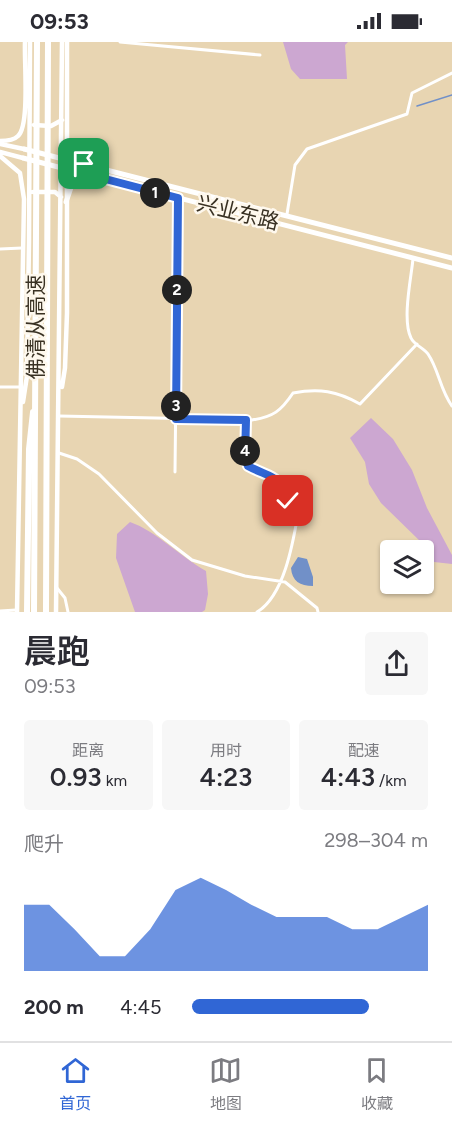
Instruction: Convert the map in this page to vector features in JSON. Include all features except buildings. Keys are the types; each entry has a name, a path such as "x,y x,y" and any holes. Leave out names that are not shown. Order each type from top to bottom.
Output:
{"highway":[{"name":"佛清从高速","path":"34,612 36,381 33,254 37,42"},
{"name":"佛清从高速","path":"46,612 48,42"},
{"path":"27,612 29,448 36,381"}],"main road":[{"path":"0,142 20,135 24,114 25,42"},
{"path":"21,412 27,376 33,254 30,42"},
{"path":"56,612 62,42"},
{"path":"60,394 65,368 66,202 69,161 66,117 67,42"},
{"path":"24,114 31,124 40,127 54,126 66,117"},
{"path":"0,142 24,149"},
{"path":"68,146 81,158 106,170"},
{"name":"兴业东路","path":"24,149 287,214 452,258"},
{"path":"0,154 23,158"},
{"path":"0,154 20,173 24,199 17,611"},
{"name":"兴业东路","path":"23,158 98,179 452,267"},
{"path":"66,202 73,182 98,179"},
{"path":"24,199 34,192 52,191 66,202"}],"street":[{"path":"120,42 260,55"},
{"path":"287,214 295,165 307,149 407,114 412,93 452,73"},
{"path":"175,472 178,198"},
{"path":"0,249 22,248"},
{"path":"413,257 409,327 412,340 428,354 439,384 452,405"},
{"path":"59,416 246,420 270,418 283,409 293,393 310,390 330,390 360,404 417,344"},
{"path":"0,387 21,387"},
{"path":"246,420 245,458 248,466 262,470 279,482 298,514 290,555 266,606 257,612"},
{"path":"59,453 77,459 99,474 157,533 192,560 246,576 285,582 317,610"},
{"path":"57,588 65,598 68,612"},
{"path":"0,611 17,611"}],"shaded area":[{"path":"283,42 348,42 345,45 347,79 300,79 291,69"},
{"path":"371,418 393,439 412,470 427,508 452,555 452,564 434,562 434,540 419,540 381,503 369,484 365,462 350,438"},
{"path":"130,522 149,531 206,571 208,594 205,610 202,612 135,612 116,558 117,534"}],"water":[{"path":"284,477 298,480 308,501 298,503 291,496"},
{"path":"298,557 307,559 313,577 313,586 301,584 293,576 291,568"}],"waterway":[{"path":"417,106 452,95"}],"route":[{"path":"84,164 69,161 67,169 98,179 178,198 176,419 246,420 245,458 248,466 262,470 279,482 285,490 288,501"}]}
